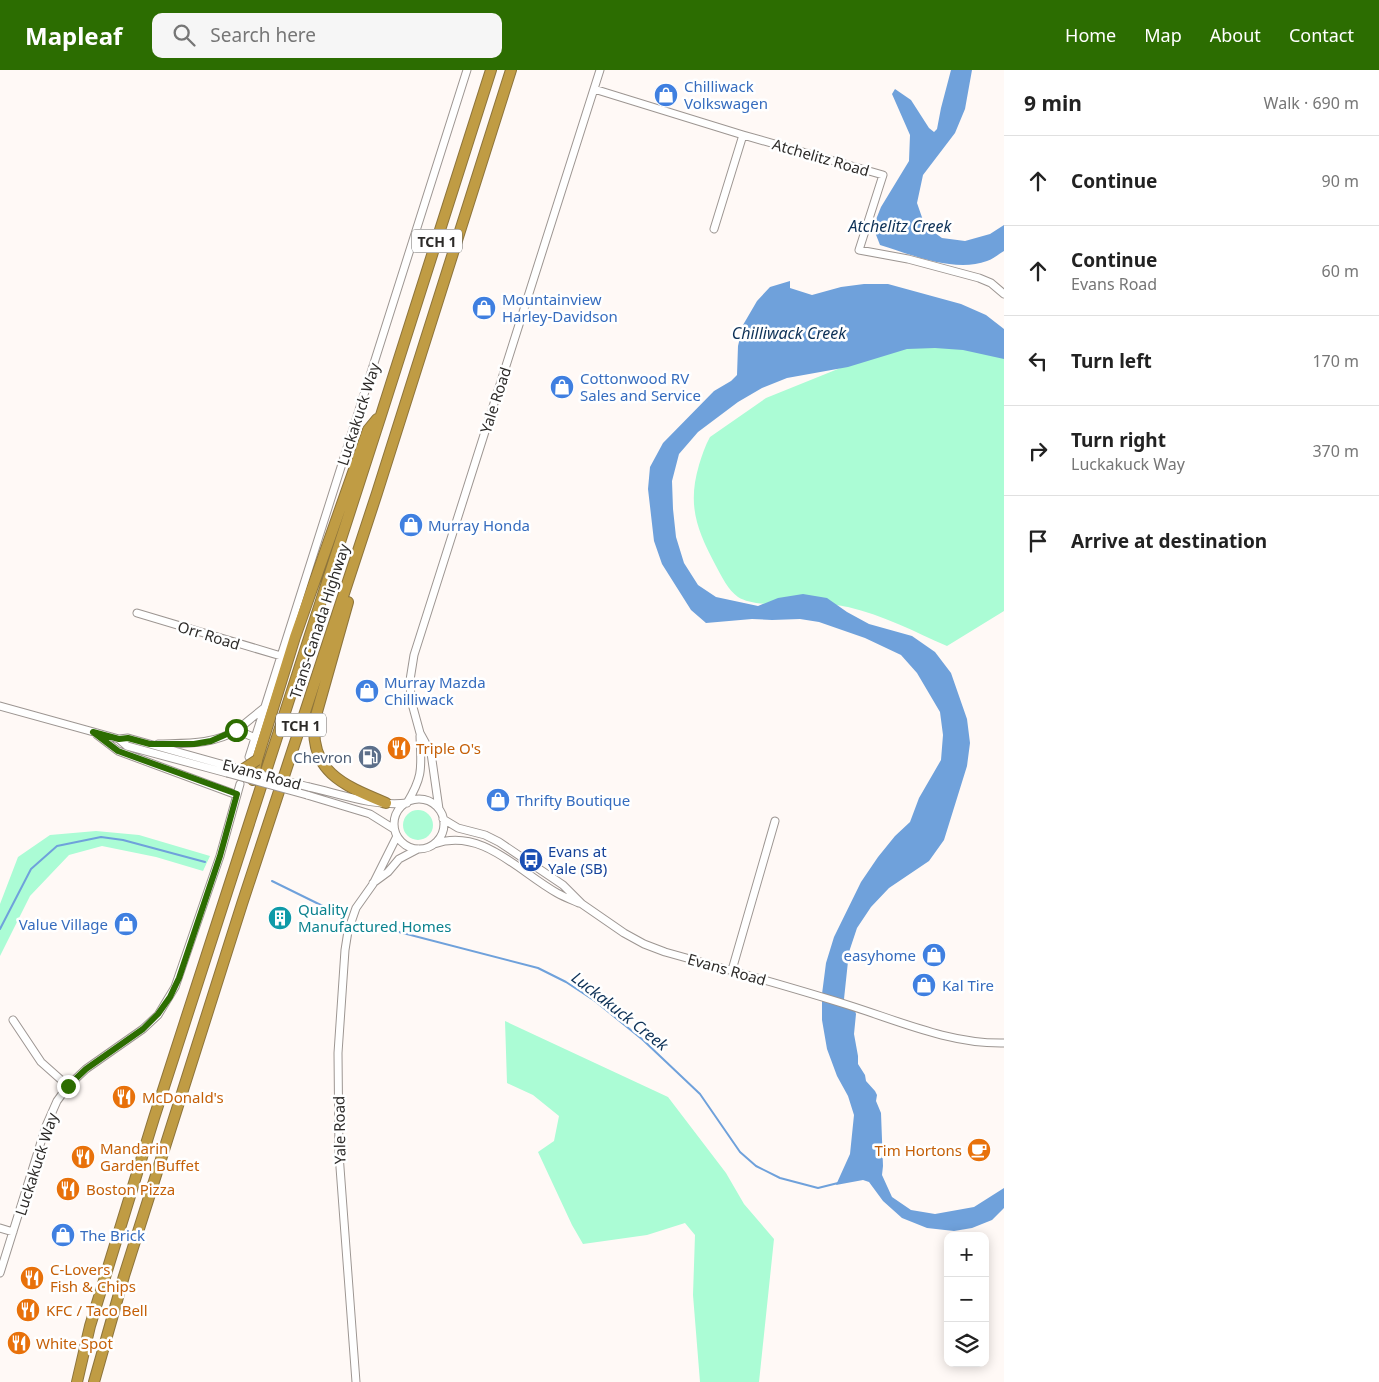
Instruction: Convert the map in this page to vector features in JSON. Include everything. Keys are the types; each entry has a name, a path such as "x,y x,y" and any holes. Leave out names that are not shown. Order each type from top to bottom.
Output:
{"highway":[{"name":"Trans-Canada Highway","path":"77,1382 102,1283 160,1099 491,70"},
{"name":"Trans-Canada Highway","path":"94,1382 124,1276 239,913 377,493 511,70"},
{"path":"254,777 253,759 295,637 368,430 382,412"},
{"path":"377,493 317,711 314,730 319,758 330,773 348,786 386,804"},
{"path":"242,770 253,759"}],"street":[{"name":"Luckakuck Way","path":"253,759 255,738 264,708 467,70"},
{"name":"Yale Road","path":"439,809 431,753 420,733 411,700 410,680 414,655 600,70"},
{"name":"Atchelitz Road","path":"594,89 743,135 883,175 859,250 908,259 979,278 991,283 1004,294"},
{"path":"714,229 743,135"},
{"name":"Orr Road","path":"136,613 281,656"},
{"name":"Evans Road","path":"0,706 119,739 128,738 150,744 228,770 242,770 254,777 309,787 368,801 386,804 407,803"},
{"path":"150,744 194,744 211,741 236,730 264,708"},
{"path":"236,730 255,738"},
{"path":"93,732 118,751 237,794"},
{"name":"Yale Road","path":"407,803 417,787 421,775 420,733"},
{"name":"Evans Road","path":"119,739 128,746 254,777 370,814 396,832"},
{"name":"Luckakuck Way","path":"0,1274 46,1126 57,1101 68,1086 86,1069 143,1029 158,1014 170,997 179,978 220,856 240,784"},
{"path":"420,800 428,801 439,809 443,819 442,833 434,844 427,848 418,849 406,845 396,832 396,815 400,809 407,803 420,800"},
{"name":"Evans Road","path":"443,819 458,828 499,842 563,885 582,904 624,933 644,944 665,952 732,970 949,1037 1004,1043"},
{"path":"732,970 775,821"},
{"name":"Yale Road","path":"356,1382 339,1154 338,1053 345,950 348,931 356,908 373,884 396,832"},
{"name":"Evans Road","path":"434,844 455,838 482,845 558,894 582,904"},
{"name":"Yale Road","path":"373,884 388,872 399,859 418,849"},
{"path":"13,1020 41,1062 68,1086"},
{"path":"0,1228 13,1232"}],"green space":[{"path":"947,338 1004,357 1004,611 947,646 861,610 823,604 761,603 748,601 734,594 709,553 699,529 694,505 699,465 710,437 766,398 880,352"},
{"path":"418,810 429,814 433,825 429,836 418,840 407,836 403,825 407,814"},
{"path":"96,831 139,835 210,856 203,871 156,857 102,846 69,855 30,896 0,956 0,904 18,857 50,835"},
{"path":"505,1021 668,1097 726,1173 744,1204 774,1239 759,1382 700,1382 693,1295 695,1235 685,1223 647,1235 583,1244 572,1225 538,1152 554,1141 559,1116 533,1095 507,1083"}],"water":[{"name":"Atchelitz Creek","path":"951,70 972,70 965,109 955,133 923,175 917,203 925,226 942,238 965,241 990,234 1004,225 1004,251 989,260 975,264 948,264 919,258 880,245 873,227 881,207 909,161 910,135 892,94 895,89 911,100 929,128 934,132 937,129"},
{"name":"Chilliwack Creek","path":"790,281 790,288 812,295 841,287 864,284 888,284 961,304 986,315 1004,329 1004,359 963,350 907,349 848,367 787,378 762,388 738,402 698,432 679,454 672,481 676,537 684,563 698,585 716,597 758,606 778,598 803,594 827,598 869,624 912,636 935,652 951,673 967,719 970,743 967,766 944,840 929,861 889,888 871,907 857,928 849,952 844,999 848,1005 854,1008 856,1014 854,1034 858,1064 865,1075 866,1081 877,1095 876,1101 881,1113 882,1175 892,1197 911,1210 935,1214 974,1207 1004,1188 1004,1208 992,1220 972,1228 954,1231 927,1228 902,1218 883,1201 869,1182 863,1180 836,1185 850,1154 854,1115 848,1096 837,1076 827,1049 822,1020 822,994 826,963 834,937 861,882 895,836 910,822 919,798 941,760 943,735 940,712 917,673 901,655 865,638 819,622 800,619 752,619 706,623 691,610 662,564 654,541 648,489 650,467 663,443 714,391 737,375 738,346 743,325 757,301 770,287"}],"waterway":[{"name":"Luckakuck Creek","path":"0,929 31,869 57,846 101,837 123,840 205,862"},
{"name":"Luckakuck Creek","path":"272,881 339,914"},
{"name":"Luckakuck Creek","path":"368,924 538,968 566,982 595,1001 643,1040 700,1094 740,1152 756,1166 780,1178 818,1188 838,1183"}],"place":[{"name":"Chilliwack Volkswagen","path":"666,95"},
{"name":"Mountainview Harley-Davidson","path":"484,308"},
{"name":"Cottonwood RV Sales and Service","path":"562,387"},
{"name":"Murray Honda","path":"411,525"},
{"name":"Murray Mazda Chilliwack","path":"367,691"},
{"name":"Triple O's","path":"399,748"},
{"name":"Chevron","path":"370,757"},
{"name":"Thrifty Boutique","path":"498,800"},
{"name":"Evans at Yale (SB)","path":"531,860"},
{"name":"Quality Manufactured Homes","path":"280,918"},
{"name":"Value Village","path":"126,924"},
{"name":"easyhome","path":"934,955"},
{"name":"Kal Tire","path":"924,985"},
{"name":"McDonald's","path":"124,1097"},
{"name":"Tim Hortons","path":"979,1150"},
{"name":"Mandarin Garden Buffet","path":"83,1157"},
{"name":"Boston Pizza","path":"68,1189"},
{"name":"The Brick","path":"63,1235"},
{"name":"C-Lovers Fish & Chips","path":"32,1278"},
{"name":"KFC / Taco Bell","path":"28,1310"},
{"name":"White Spot","path":"19,1343"}],"route":[{"path":"68,1086 86,1069 143,1029 158,1014 170,997 179,978 220,856 237,794 118,751 93,732 150,744 194,744 211,741 236,730"}]}
